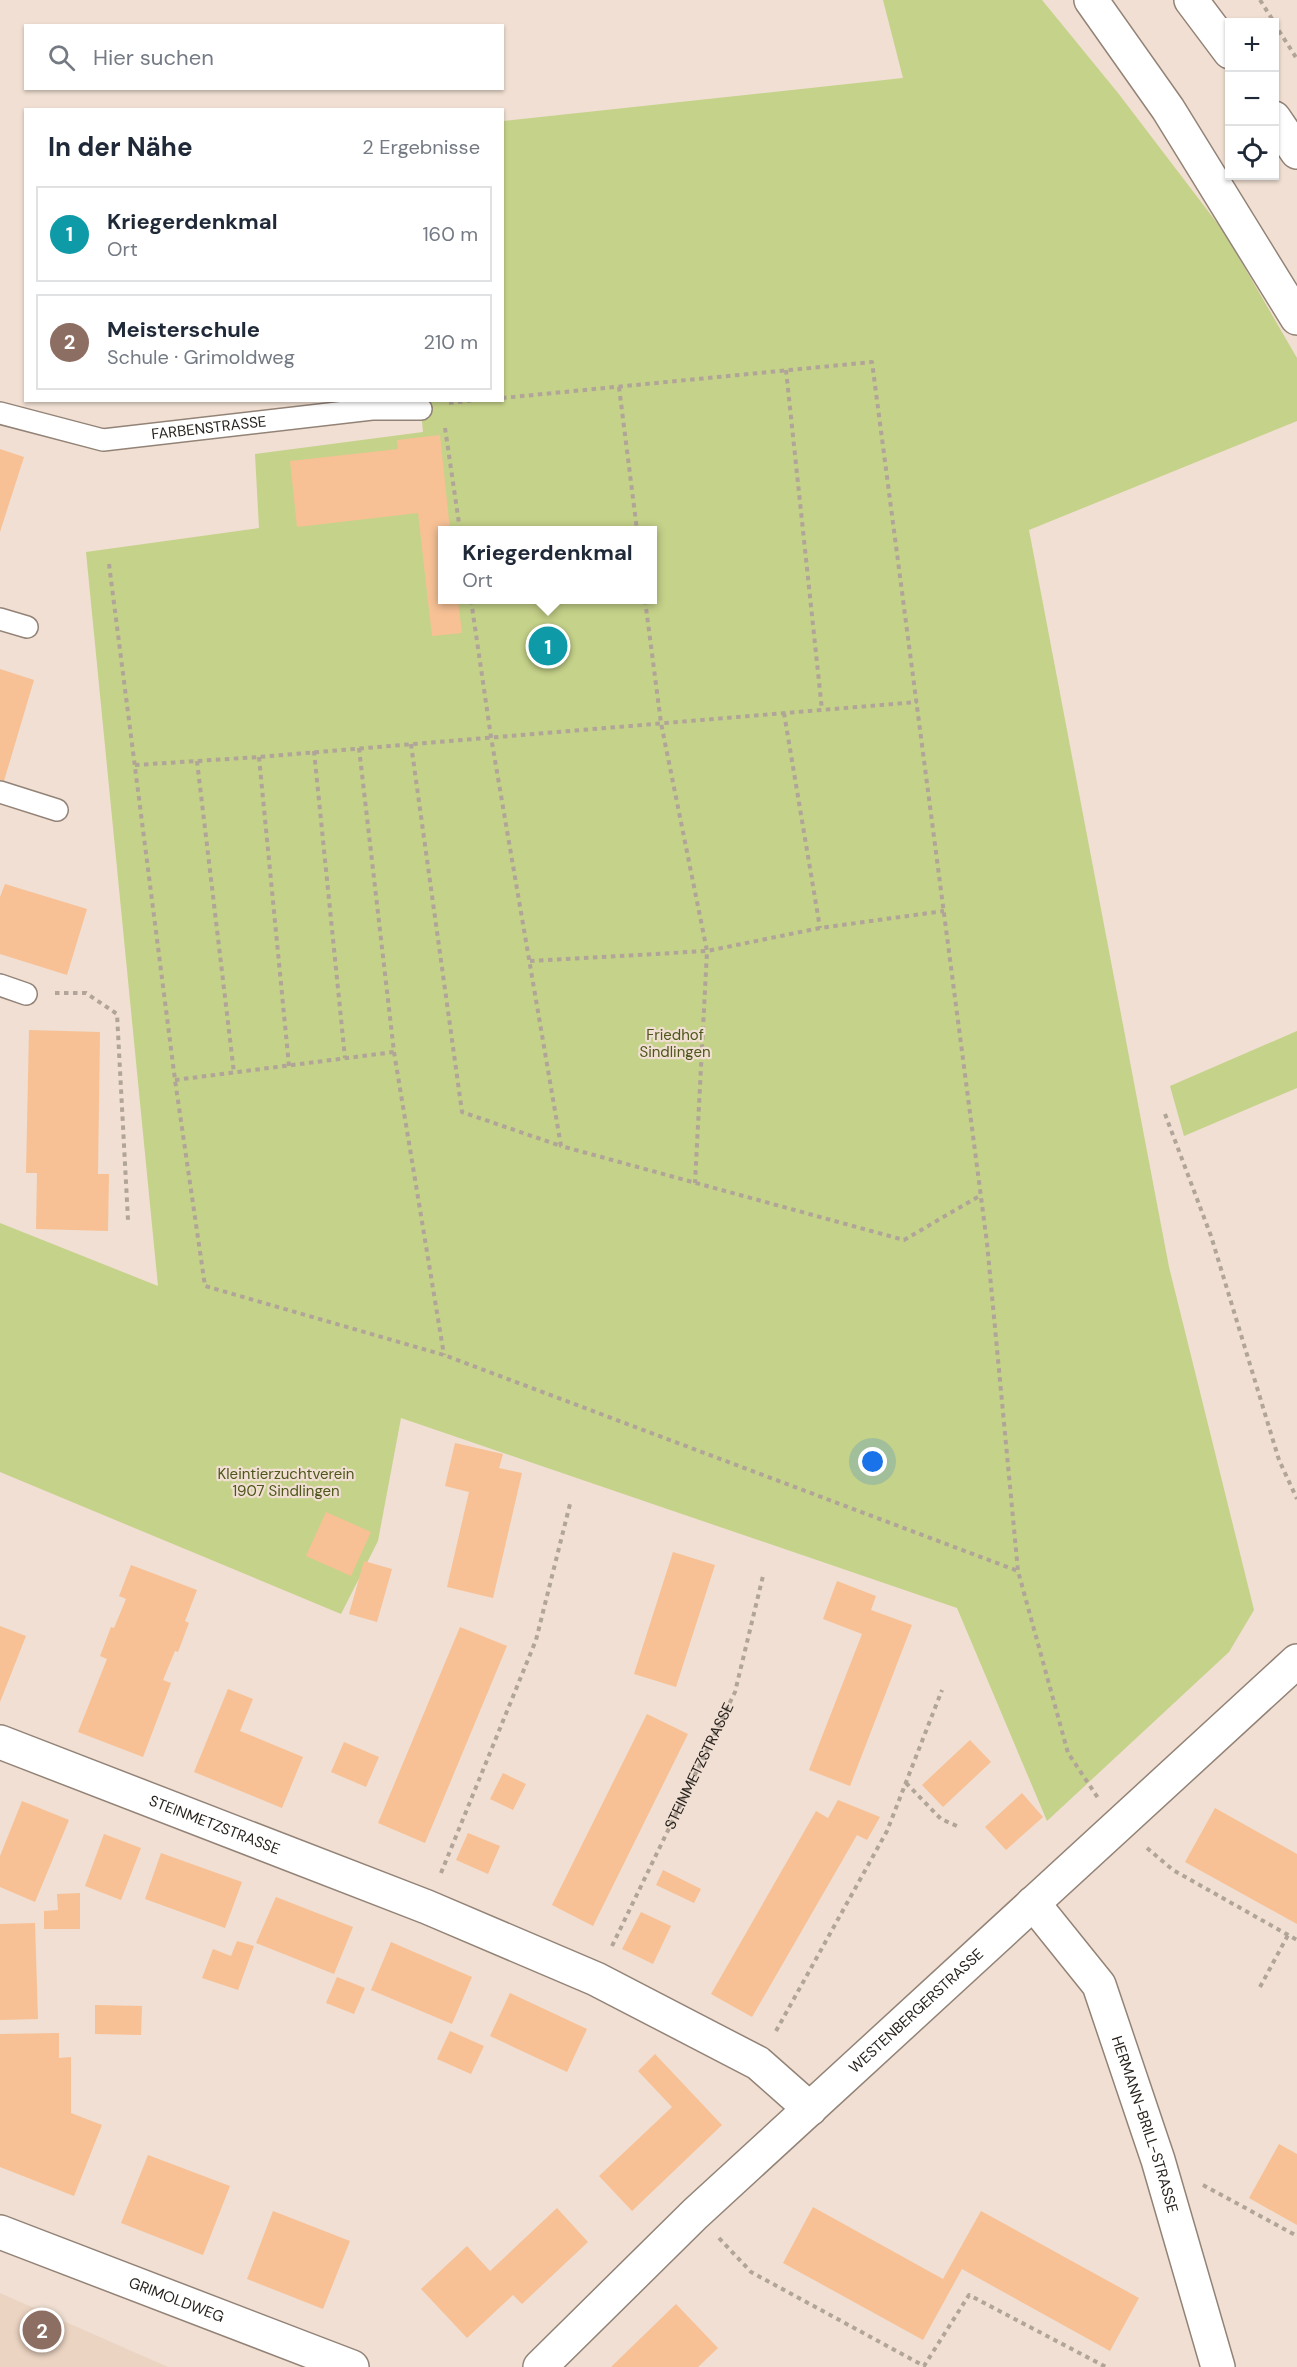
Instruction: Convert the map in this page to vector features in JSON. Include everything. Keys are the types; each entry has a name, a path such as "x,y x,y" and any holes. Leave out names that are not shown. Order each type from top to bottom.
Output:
{"main road":[{"path":"1091,0 1168,109 1297,318"},
{"path":"1191,0 1225,45"},
{"path":"1279,124 1297,152"},
{"name":"WESTENBERGERSTRASSE","path":"540,2367 695,2214 1297,1661"},
{"name":"STEINMETZSTRASSE","path":"0,1742 427,1907 596,1979 758,2063 810,2109"},
{"name":"HERMANN-BRILL-STRASSE","path":"1033,1903 1099,1985 1158,2160 1218,2367"},
{"name":"GRIMOLDWEG","path":"0,2232 352,2367"}],"lane":[{"name":"FARBENSTRASSE","path":"0,413 103,440 372,409 421,409"},
{"path":"0,619 27,627"},
{"path":"0,792 57,810"},
{"path":"0,985 26,993"}],"path":[{"path":"1260,0 1271,18"},
{"path":"1279,31 1297,59"},
{"path":"504,398 872,362 987,1243 1018,1571 1068,1753 1088,1785 1118,1824 1173,1870 1297,1940"},
{"path":"786,370 822,710"},
{"path":"619,387 636,526"},
{"path":"445,427 459,526"},
{"path":"109,564 175,1080 206,1286 444,1355 1018,1571"},
{"path":"472,604 491,737 561,1146"},
{"path":"646,604 661,723 707,951 695,1183"},
{"path":"135,765 259,757 917,702"},
{"path":"784,713 820,928"},
{"path":"411,744 462,1112 561,1146 904,1240 981,1195"},
{"path":"359,748 394,1052 444,1355"},
{"path":"314,752 345,1058"},
{"path":"259,757 289,1066"},
{"path":"197,761 234,1073"},
{"path":"530,962 707,951 820,928 944,911"},
{"path":"26,993 86,993 117,1014 128,1220"},
{"path":"175,1080 394,1052"},
{"path":"1165,1114 1211,1236 1279,1460 1297,1499"},
{"path":"427,1907 536,1640 571,1500"},
{"name":"STEINMETZSTRASSE","path":"596,1979 735,1692 763,1576"},
{"path":"758,2063 887,1831 942,1690"},
{"path":"906,1783 941,1819 958,1827"},
{"path":"1260,1987 1288,1935"},
{"path":"1158,2160 1297,2236"},
{"path":"695,2214 751,2272 924,2367 969,2295 1106,2367"}],"shaded area":[{"path":"0,2293 168,2367 0,2367"}],"green space":[{"name":"Friedhof Sindlingen","path":"883,0 1042,0 1118,93 1224,232 1297,358 1297,421 1029,530 1169,1267 1254,1610 1229,1652 1047,1821 957,1608 401,1418 378,1541 341,1614 0,1472 0,1223 158,1286 86,552 259,528 255,454 423,432 420,402 504,402 504,121 903,78"},
{"path":"1297,1031 1297,1088 1184,1136 1170,1086"}],"building":[{"path":"440,435 450,526 438,526 438,604 458,604 462,633 432,636 418,513 297,527 290,461 398,449 397,440"},
{"path":"0,449 24,457 0,532"},
{"path":"0,669 34,680 4,781 0,780"},
{"path":"5,884 87,909 67,975 0,954 0,897"},
{"path":"29,1030 100,1032 98,1174 109,1174 108,1231 36,1229 37,1173 26,1173"},
{"path":"455,1443 503,1454 499,1468 522,1473 493,1598 447,1587 469,1492 445,1486"},
{"path":"326,1512 371,1532 351,1576 306,1556"},
{"path":"673,1552 715,1565 676,1687 634,1674"},
{"path":"364,1561 392,1569 377,1622 349,1614"},
{"path":"131,1565 197,1590 185,1621 189,1623 178,1652 175,1651 163,1680 171,1683 143,1757 78,1732 107,1659 100,1656 111,1627 114,1628 126,1599 119,1596"},
{"path":"837,1581 876,1596 871,1610 912,1625 850,1786 809,1770 862,1634 823,1619"},
{"path":"0,1626 26,1636 0,1702"},
{"path":"460,1627 507,1646 425,1843 378,1823"},
{"path":"228,1689 253,1699 240,1731 303,1757 282,1808 194,1772"},
{"path":"647,1714 688,1734 593,1926 552,1905"},
{"path":"970,1740 991,1762 943,1807 922,1785"},
{"path":"344,1742 379,1757 366,1787 331,1772"},
{"path":"503,1773 526,1784 513,1810 490,1799"},
{"path":"1022,1793 1043,1817 1006,1850 985,1827"},
{"path":"838,1800 880,1817 867,1840 857,1835 752,2017 711,1994 816,1811 828,1818"},
{"path":"22,1801 69,1820 35,1902 0,1887 0,1856"},
{"path":"1215,1808 1297,1854 1297,1924 1185,1862"},
{"path":"468,1833 500,1846 488,1874 456,1860"},
{"path":"104,1834 141,1848 121,1900 85,1886"},
{"path":"161,1853 242,1882 225,1928 145,1899"},
{"path":"663,1870 701,1889 694,1903 656,1885"},
{"path":"80,1893 80,1929 44,1929 44,1911 58,1910 57,1894"},
{"path":"276,1897 353,1927 334,1974 256,1943"},
{"path":"641,1912 671,1926 653,1964 622,1949"},
{"path":"35,1923 38,2019 0,2020 0,1924"},
{"path":"237,1941 254,1946 238,1990 202,1978 213,1949 231,1956"},
{"path":"391,1942 472,1977 452,2024 371,1990"},
{"path":"337,1977 365,1988 354,2014 326,2003"},
{"path":"510,1993 587,2029 567,2072 490,2036"},
{"path":"95,2005 142,2006 141,2035 95,2034"},
{"path":"450,2031 484,2046 471,2074 437,2059"},
{"path":"59,2033 59,2058 71,2057 71,2113 102,2125 74,2196 0,2167 0,2034"},
{"path":"655,2054 722,2125 632,2211 599,2176 672,2107 638,2071"},
{"path":"1279,2144 1297,2154 1297,2225 1249,2198"},
{"path":"148,2155 230,2186 203,2255 121,2223"},
{"path":"813,2207 943,2279 981,2211 1139,2298 1110,2351 962,2269 923,2340 783,2263"},
{"path":"557,2208 588,2242 522,2304 513,2295 467,2338 421,2289 467,2246 490,2271"},
{"path":"273,2211 350,2241 323,2309 247,2279"},
{"path":"676,2304 718,2348 698,2367 611,2367"}],"place":[{"name":"Kriegerdenkmal","path":"548,646"},
{"name":"Meisterschule","path":"42,2330"}],"park label":[{"name":"Kleintierzuchtverein 1907 Sindlingen","path":"286,1482"}]}
